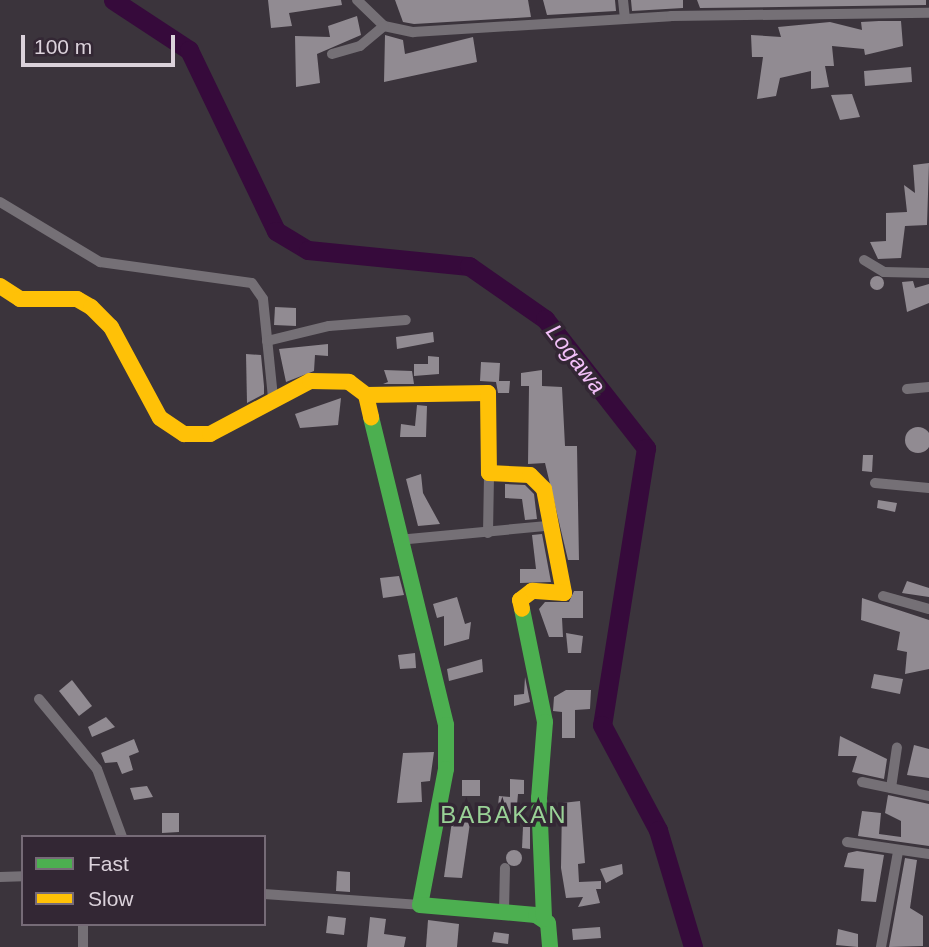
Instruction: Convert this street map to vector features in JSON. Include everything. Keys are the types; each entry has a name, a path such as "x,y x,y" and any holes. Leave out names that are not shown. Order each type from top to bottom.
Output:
{"main road":[{"path":"0,286 19,299 77,299 92,307 111,327 160,418 184,434 210,434 273,398 324,379 349,382 366,395 488,393 489,473 536,479 544,489 547,526 564,593 532,591 520,600 545,722 539,798 544,919 550,947"},
{"path":"366,395 447,742 419,905 504,911 544,919"}],"street":[{"path":"357,0 384,26 436,32 625,19 929,13"},
{"path":"623,0 625,19"},
{"path":"332,54 360,46 384,26"},
{"path":"0,202 100,262 247,279 262,296 273,398"},
{"path":"864,260 884,272 929,273"},
{"path":"267,341 329,327 406,320"},
{"path":"906,388 929,387"},
{"path":"488,533 489,473"},
{"path":"875,483 929,488"},
{"path":"398,540 547,526"},
{"path":"883,596 929,609"},
{"path":"39,699 97,769 121,835"},
{"path":"891,788 897,747"},
{"path":"862,782 929,796"},
{"path":"847,842 898,852 929,854"},
{"path":"881,947 898,852"},
{"path":"504,911 505,868"},
{"path":"0,877 21,876"},
{"path":"266,894 419,905"},
{"path":"83,926 83,947"}],"building":[{"path":"268,0 341,0 342,5 289,13 292,26 271,28"},
{"path":"395,0 528,0 531,17 414,24 403,22"},
{"path":"543,0 615,0 616,11 547,15"},
{"path":"631,0 683,0 683,8 632,11"},
{"path":"697,0 926,0 926,5 700,8"},
{"path":"357,16 361,35 317,54 320,83 296,87 295,36 330,37 328,26"},
{"path":"901,21 903,46 865,55 864,49 832,46 834,66 825,66 829,87 811,89 811,71 780,78 776,96 757,99 763,57 752,57 751,35 781,37 778,27 830,22 862,30 861,22"},
{"path":"385,35 403,40 405,54 473,37 477,62 384,82"},
{"path":"911,67 912,82 865,86 864,71"},
{"path":"852,94 860,117 840,120 831,95"},
{"path":"929,163 927,225 905,226 901,258 878,259 870,242 886,241 886,213 907,212 904,185 915,193 913,165"},
{"path":"874,276 880,276 884,283 880,290 874,290 870,286 870,280"},
{"path":"913,281 915,288 929,284 929,303 907,312 902,282"},
{"path":"275,307 296,308 296,326 274,325"},
{"path":"433,332 434,342 397,349 396,337"},
{"path":"328,344 328,356 315,355 314,371 286,382 279,349"},
{"path":"246,354 261,355 264,386 264,394 247,403"},
{"path":"428,356 439,357 439,374 414,376 414,364 428,364"},
{"path":"481,362 500,363 499,381 510,381 509,393 498,393 496,382 480,381"},
{"path":"384,370 412,371 414,384 383,384 388,382"},
{"path":"542,370 542,386 562,387 565,446 577,446 579,560 568,560 545,463 528,464 529,386 521,386 521,373"},
{"path":"341,398 338,425 300,428 295,414"},
{"path":"417,405 427,406 426,437 400,437 401,424 415,426"},
{"path":"918,427 927,431 930,445 927,449 918,453 909,449 905,440 909,431"},
{"path":"863,455 873,455 872,472 862,471"},
{"path":"421,474 423,493 440,524 418,526 406,479"},
{"path":"505,484 525,485 534,494 537,519 525,520 522,499 505,498"},
{"path":"878,500 897,503 895,512 877,508"},
{"path":"542,534 551,582 520,583 520,569 536,569 532,535"},
{"path":"399,576 404,595 383,598 380,578"},
{"path":"907,581 929,588 929,597 902,593"},
{"path":"574,591 583,591 583,618 562,618 563,637 549,637 539,609 545,602 569,602"},
{"path":"457,597 465,624 471,622 469,639 444,646 444,616 437,618 433,604"},
{"path":"862,598 929,620 929,669 905,674 907,652 897,650 900,632 861,620"},
{"path":"566,633 583,636 581,653 568,653"},
{"path":"415,653 416,668 400,669 398,655"},
{"path":"482,659 483,672 449,681 447,669"},
{"path":"874,674 903,679 900,694 871,688"},
{"path":"525,677 530,702 514,706 514,695 524,694"},
{"path":"72,680 92,706 79,716 59,691"},
{"path":"566,690 591,690 590,709 575,710 575,738 562,738 562,712 553,711 554,697"},
{"path":"106,717 115,727 92,737 88,727"},
{"path":"840,736 887,759 884,779 852,772 857,756 838,756"},
{"path":"134,739 139,752 129,756 133,770 122,774 117,762 105,763 101,753"},
{"path":"914,745 929,749 929,778 907,775"},
{"path":"434,752 430,781 421,782 422,802 397,803 403,753"},
{"path":"510,779 524,780 524,794 518,794 516,816 497,814 499,796 510,797"},
{"path":"462,780 480,780 480,796 462,796"},
{"path":"147,786 153,797 134,800 130,788"},
{"path":"888,795 929,804 929,846 858,836 862,811 881,813 879,834 901,837 901,821 885,813"},
{"path":"580,801 585,863 578,864 579,882 601,881 601,889 596,889 600,903 578,907 583,897 566,898 561,868 562,803"},
{"path":"162,813 179,813 179,832 162,833"},
{"path":"452,821 470,823 462,878 444,877"},
{"path":"523,827 530,827 530,849 522,848"},
{"path":"514,850 520,852 520,864 514,866 508,864 506,858 508,852"},
{"path":"857,851 884,855 876,902 861,901 864,869 844,867 848,853"},
{"path":"905,858 917,860 910,908 923,916 923,946 889,947"},
{"path":"622,864 623,874 606,883 600,869"},
{"path":"337,871 350,872 350,892 336,891"},
{"path":"328,916 346,918 344,935 326,933"},
{"path":"370,917 386,919 384,934 406,937 404,947 367,947"},
{"path":"428,920 459,924 457,947 426,947"},
{"path":"600,927 601,938 573,940 572,929"},
{"path":"838,929 858,934 858,947 836,945"},
{"path":"494,932 509,934 508,944 492,942"}],"waterway":[{"name":"Logawa","path":"113,0 189,50 276,231 308,250 469,266 545,319 646,448 602,725 658,830 693,947"}],"traffic: fast":[{"path":"371,417 446,725 446,769 420,905 536,915 548,923 550,947"},
{"path":"522,609 545,722 539,798 544,919"}],"traffic: slow":[{"path":"0,286 20,299 77,299 91,307 111,327 160,418 184,434 210,434 310,381 349,382 366,395 371,417"},
{"path":"366,395 488,393 489,473 530,475 544,489 564,593 532,591 520,600 522,609"}],"district":[{"name":"BABAKAN","path":"504,815"}]}
